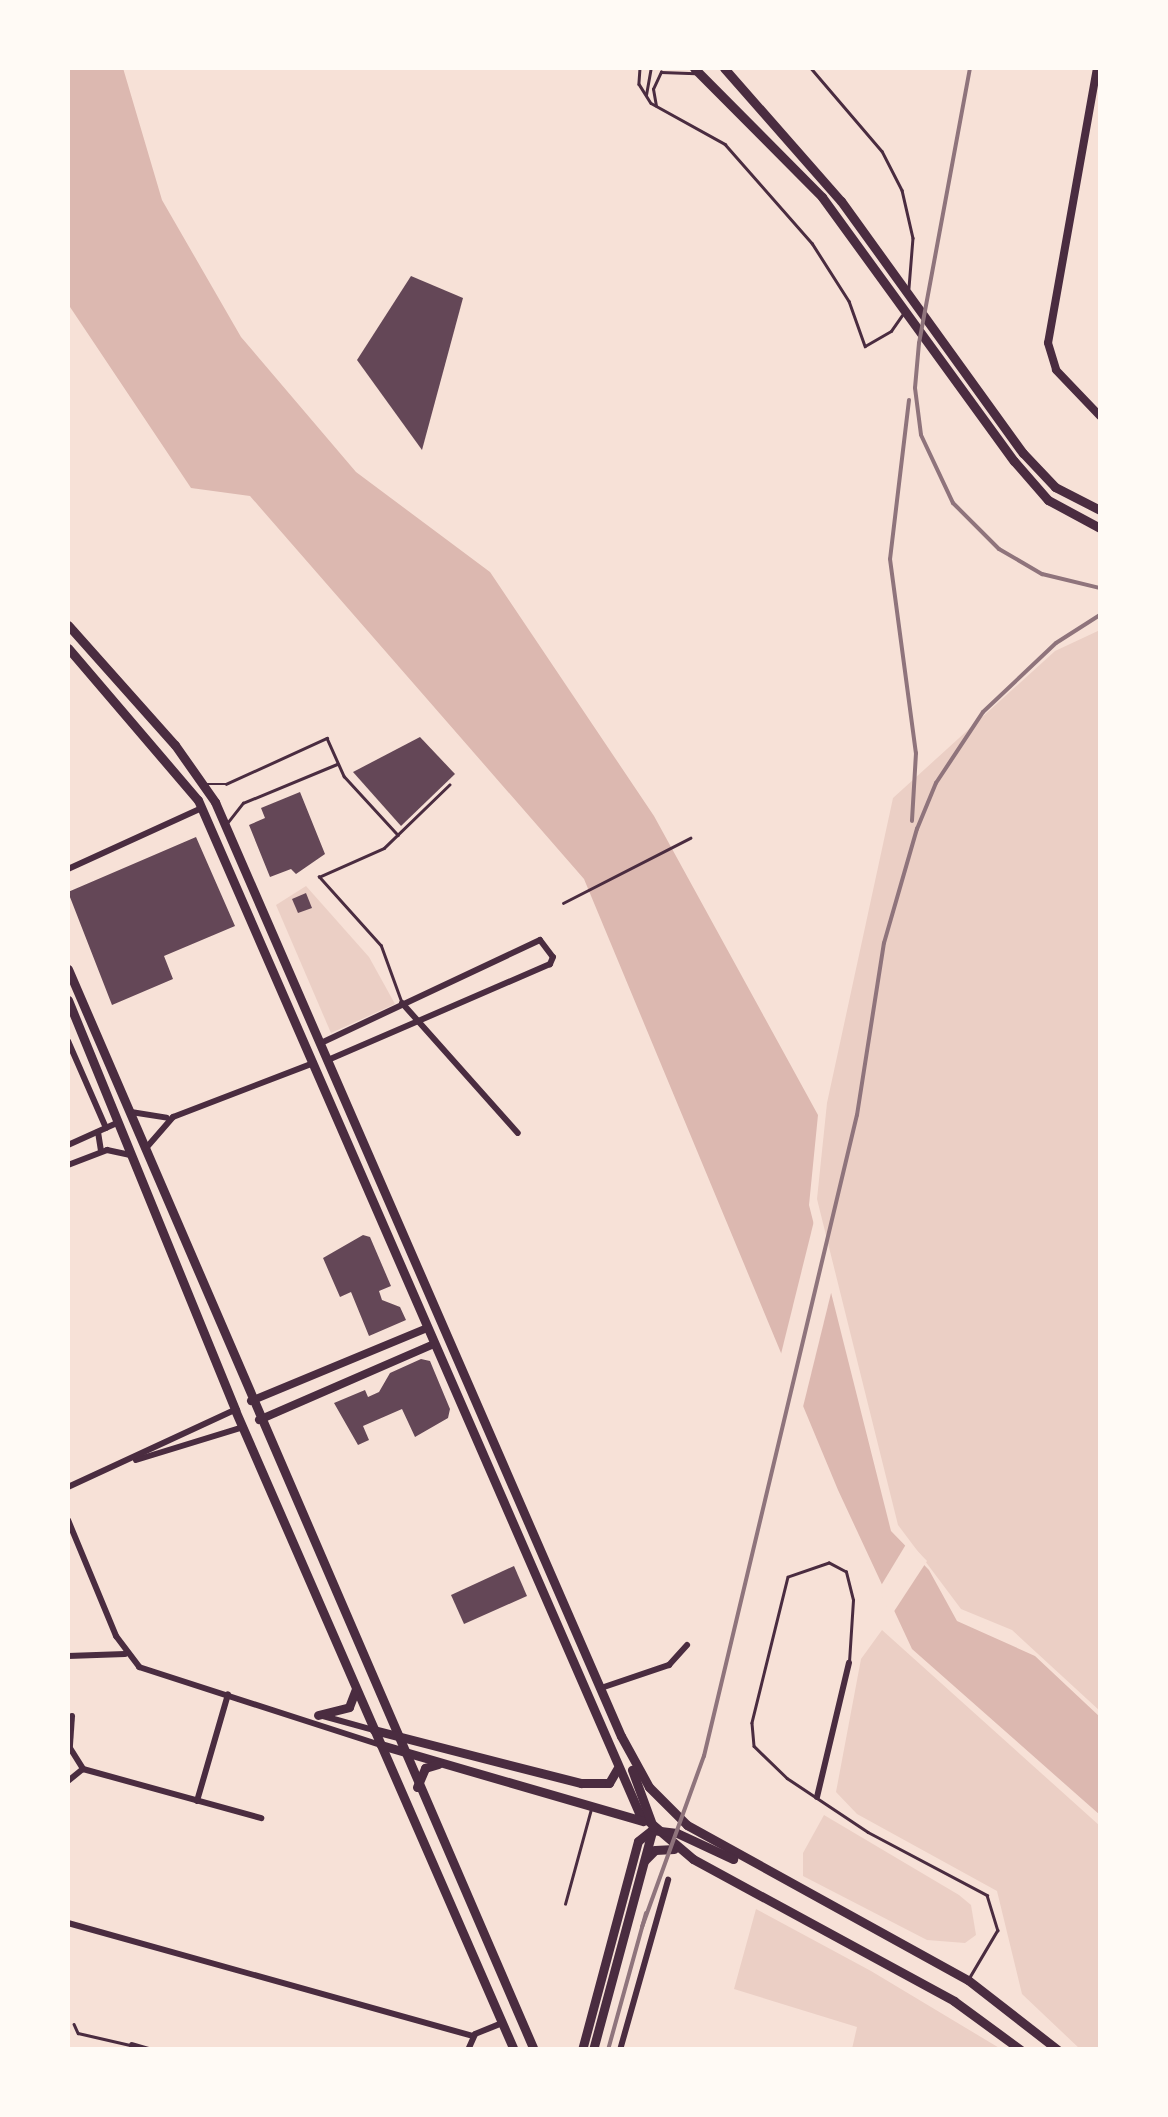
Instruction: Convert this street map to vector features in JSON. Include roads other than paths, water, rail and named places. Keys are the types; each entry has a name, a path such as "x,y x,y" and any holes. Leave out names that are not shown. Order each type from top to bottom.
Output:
{"main road":[{"path":"694,68 801,173 1048,500 1100,528"},
{"path":"724,68 808,159 1023,454 1055,487 1100,510"},
{"path":"68,625 175,745 205,784 226,825 652,1812 593,2050"},
{"path":"68,648 178,772 202,808 617,1769 649,1826 677,1849 954,2001 1021,2050"},
{"path":"175,745 204,794 202,808"},
{"path":"68,969 417,1788 534,2050"},
{"path":"68,1000 235,1410 514,2050"},
{"path":"310,1052 321,1044"},
{"path":"315,1063 328,1060"},
{"path":"155,1216 170,1210"},
{"path":"427,1328 442,1321"},
{"path":"434,1344 448,1338"},
{"path":"235,1410 251,1402"},
{"path":"243,1427 259,1420"},
{"path":"318,1716 349,1707 356,1687"},
{"path":"374,1730 581,1783 609,1783 617,1769"},
{"path":"621,1736 659,1799 687,1825 764,1871 968,1980 1058,2050"},
{"path":"381,1745 593,1804 677,1833 764,1871"},
{"path":"417,1788 426,1767 446,1763"},
{"path":"582,2050 638,1841 649,1826"},
{"path":"640,1872 652,1851 677,1849"},
{"path":"502,2023 518,2016"}],"street":[{"path":"1098,68 1048,343 1056,370 1100,416"},
{"path":"68,869 202,808"},
{"path":"321,1044 402,1003 546,942 551,963 328,1060"},
{"path":"402,1003 518,1134"},
{"path":"68,1040 102,1130 101,1151"},
{"path":"293,1066 310,1052"},
{"path":"130,1111 148,1119 173,1117 293,1066 315,1063"},
{"path":"146,1151 173,1117"},
{"path":"68,1145 119,1122"},
{"path":"68,1165 101,1151 132,1155"},
{"path":"251,1402 427,1328"},
{"path":"259,1420 434,1344"},
{"path":"283,1388 290,1406"},
{"path":"68,1487 235,1410"},
{"path":"202,1425 209,1438"},
{"path":"120,1464 243,1427"},
{"path":"68,1520 126,1654 147,1670 296,1713 381,1745"},
{"path":"600,1688 669,1665 687,1645"},
{"path":"68,1656 126,1654"},
{"path":"817,1797 849,1663"},
{"path":"198,1801 228,1694"},
{"path":"296,1713 374,1730"},
{"path":"72,1716 70,1748 83,1769 261,1818"},
{"path":"68,1780 83,1769"},
{"path":"620,2050 668,1880"},
{"path":"68,1922 473,2036 502,2023"},
{"path":"468,2050 473,2036"},
{"path":"132,2046 148,2050"}],"lane":[{"path":"640,68 639,84 649,100 725,144 832,270 865,346 895,328 906,301 913,238 902,190 882,151 811,68"},
{"path":"649,100 651,68"},
{"path":"657,107 654,84 665,70 705,78"},
{"path":"205,784 226,784 328,738 338,763 399,836"},
{"path":"226,825 242,803 338,763"},
{"path":"402,1003 381,946 319,877 399,836 449,785"},
{"path":"849,1663 853,1600 846,1572 828,1563 788,1577 752,1738 762,1757 805,1791 987,1895 998,1920 968,1980"},
{"path":"565,1904 593,1804"},
{"path":"74,2024 78,2032 132,2046"}],"railway":[{"path":"970,68 919,343 915,388 921,435 953,503 999,549 1042,574 1100,588"},
{"path":"909,400 890,559 916,753 912,821"},
{"path":"642,1927 704,1756 857,1115 884,943 917,829 936,783 983,712 1056,643 1100,615"},
{"path":"608,2050 646,1913"}]}
